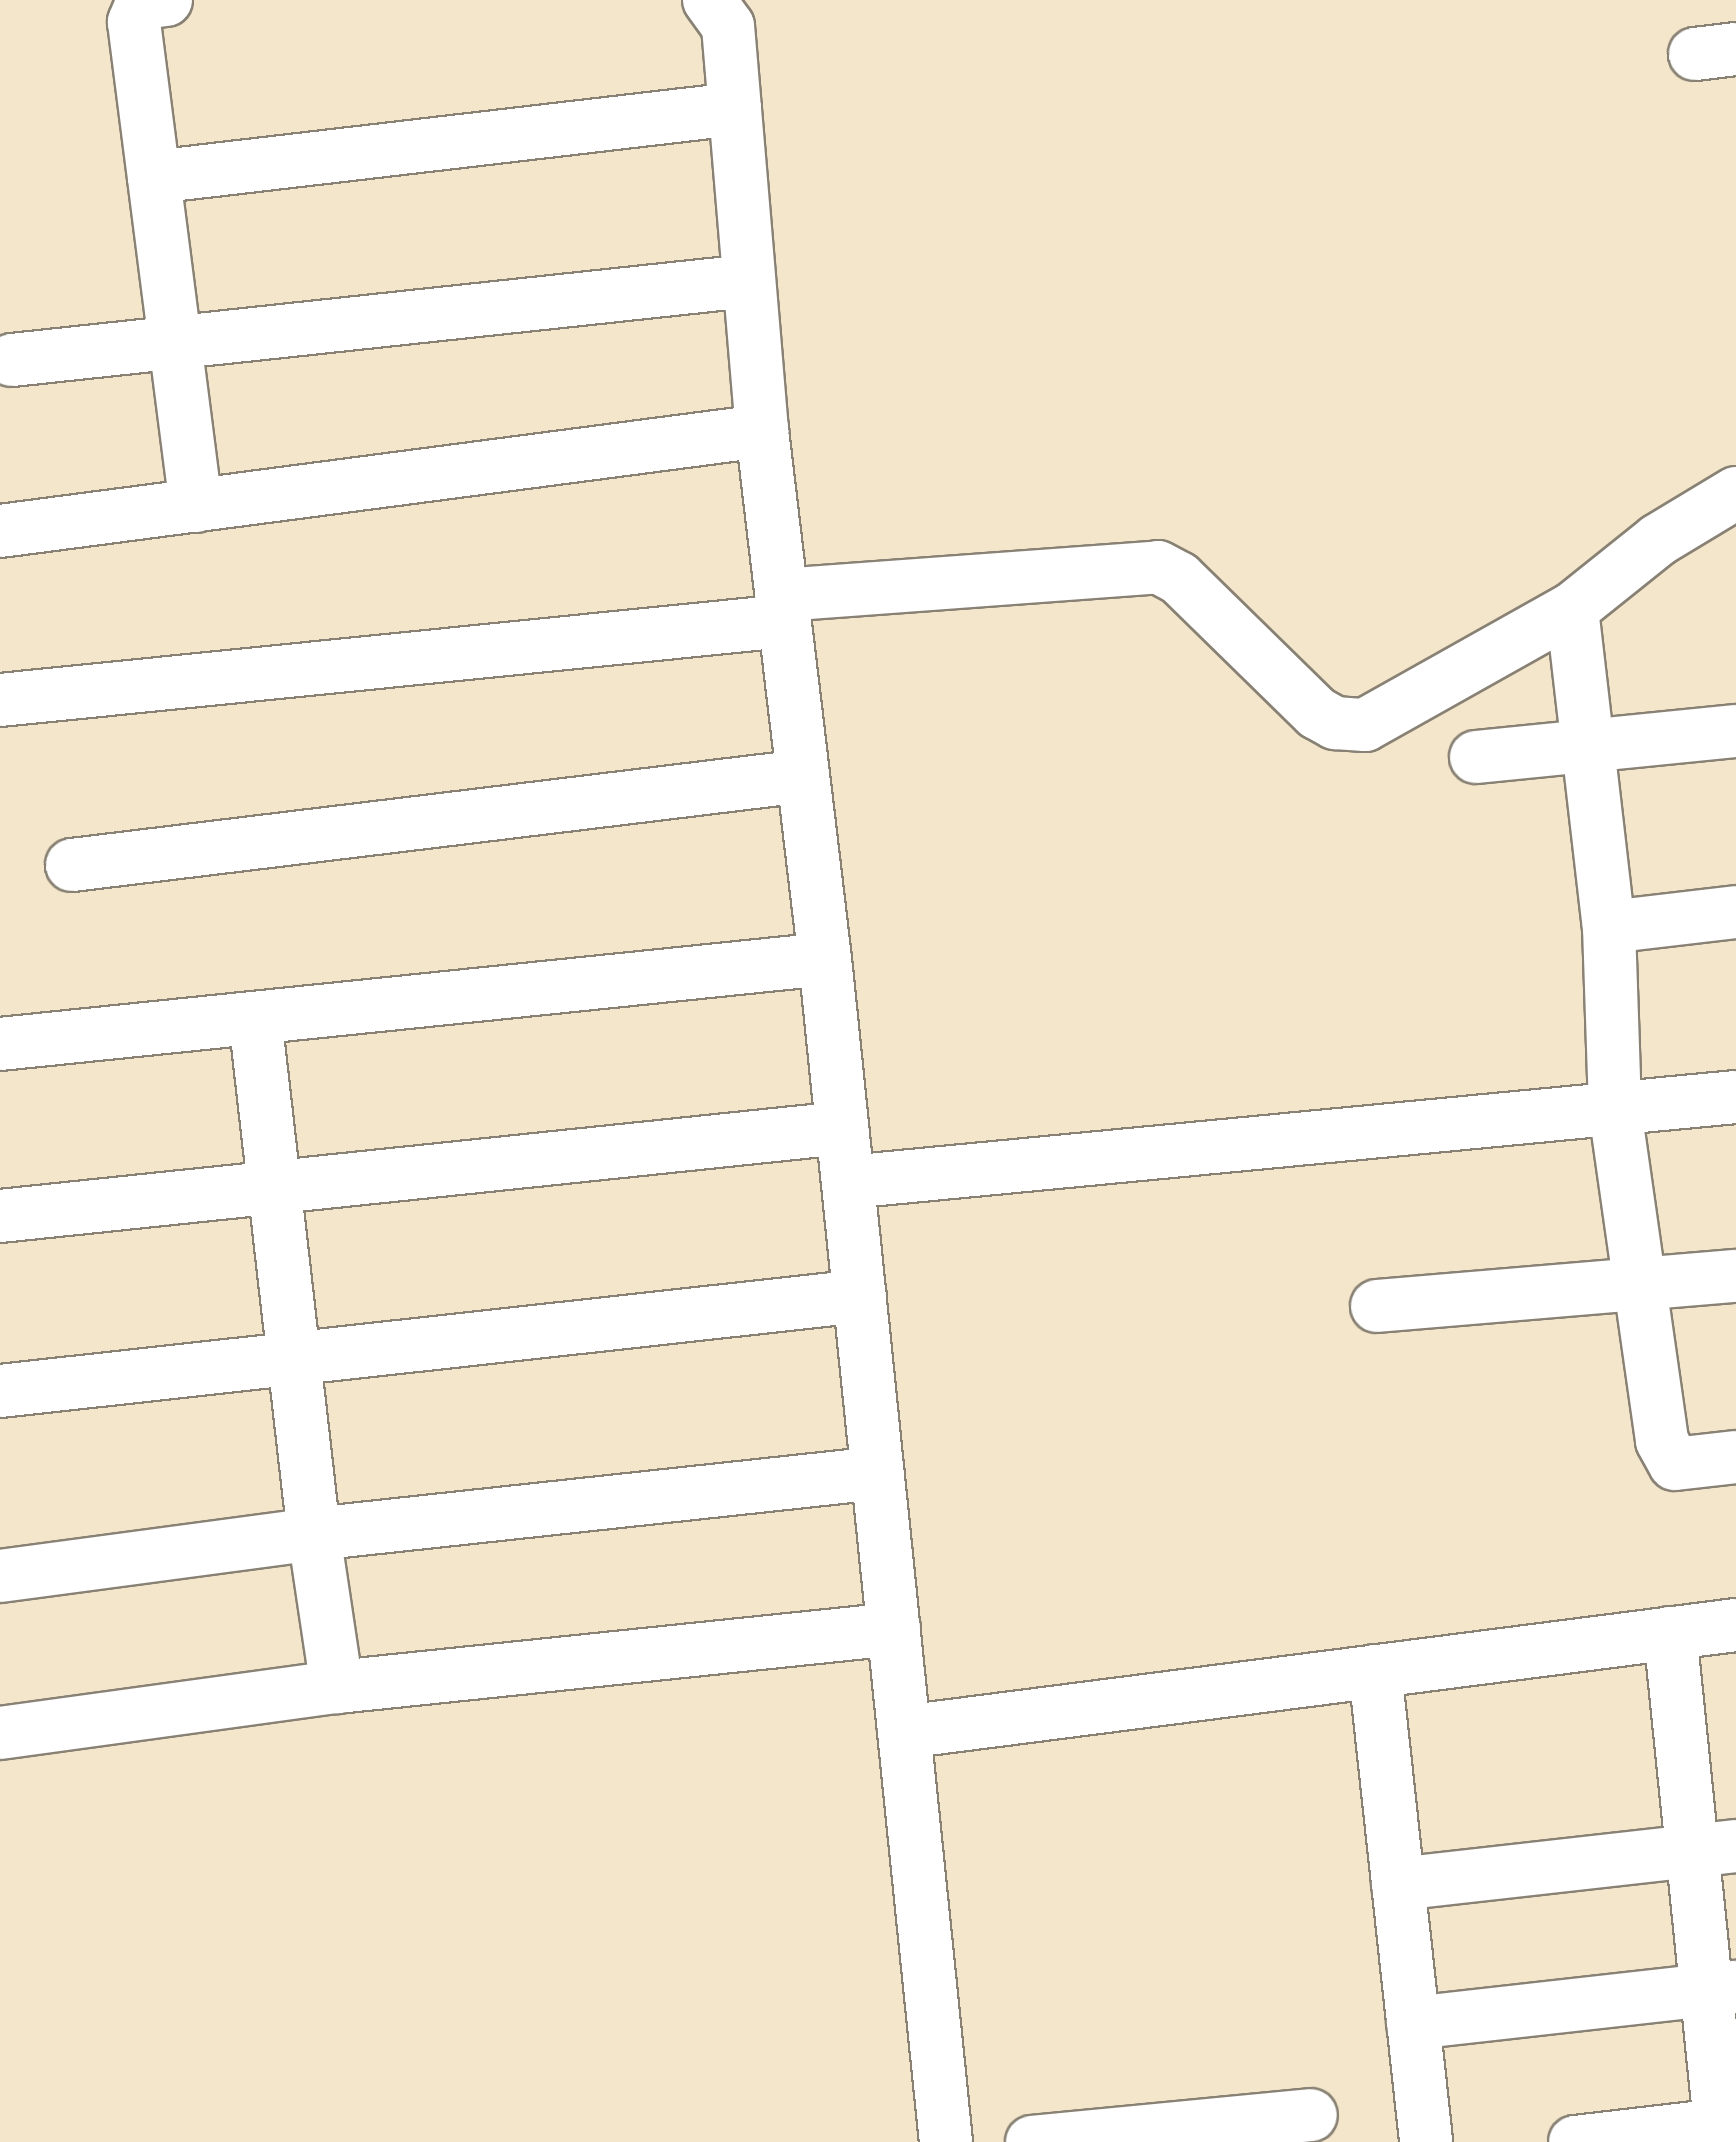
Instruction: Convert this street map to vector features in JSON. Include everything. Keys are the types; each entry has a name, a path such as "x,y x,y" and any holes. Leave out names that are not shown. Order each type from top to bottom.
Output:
{"street":[{"path":"166,0 142,3 134,22 196,506"},
{"path":"709,0 728,26 762,431 825,959 946,2142"},
{"path":"154,177 735,110"},
{"path":"12,360 747,281"},
{"path":"0,532 762,431"},
{"path":"0,700 1158,567 1179,578 1317,713 1336,723 1365,725 1572,609 1658,540 1736,492"},
{"path":"1572,609 1609,928 1615,1110 1662,1441 1675,1464 1736,1457"},
{"path":"1476,757 1736,731"},
{"path":"72,865 803,776"},
{"path":"1609,928 1736,912"},
{"path":"0,1044 825,959"},
{"path":"256,1018 314,1534 337,1687"},
{"path":"848,1182 1736,1096"},
{"path":"0,1216 842,1128"},
{"path":"1378,1306 1736,1276"},
{"path":"0,1390 860,1296"},
{"path":"0,1576 314,1534 878,1473"},
{"path":"904,1732 1736,1624"},
{"path":"0,1732 337,1687 894,1630"},
{"path":"1575,2142 1726,2130 1714,1848 1670,1633"},
{"path":"1375,1671 1426,2142"},
{"path":"1398,1884 1714,1848"},
{"path":"1413,2024 1721,1989"},
{"path":"1032,2142 1311,2115"}]}
